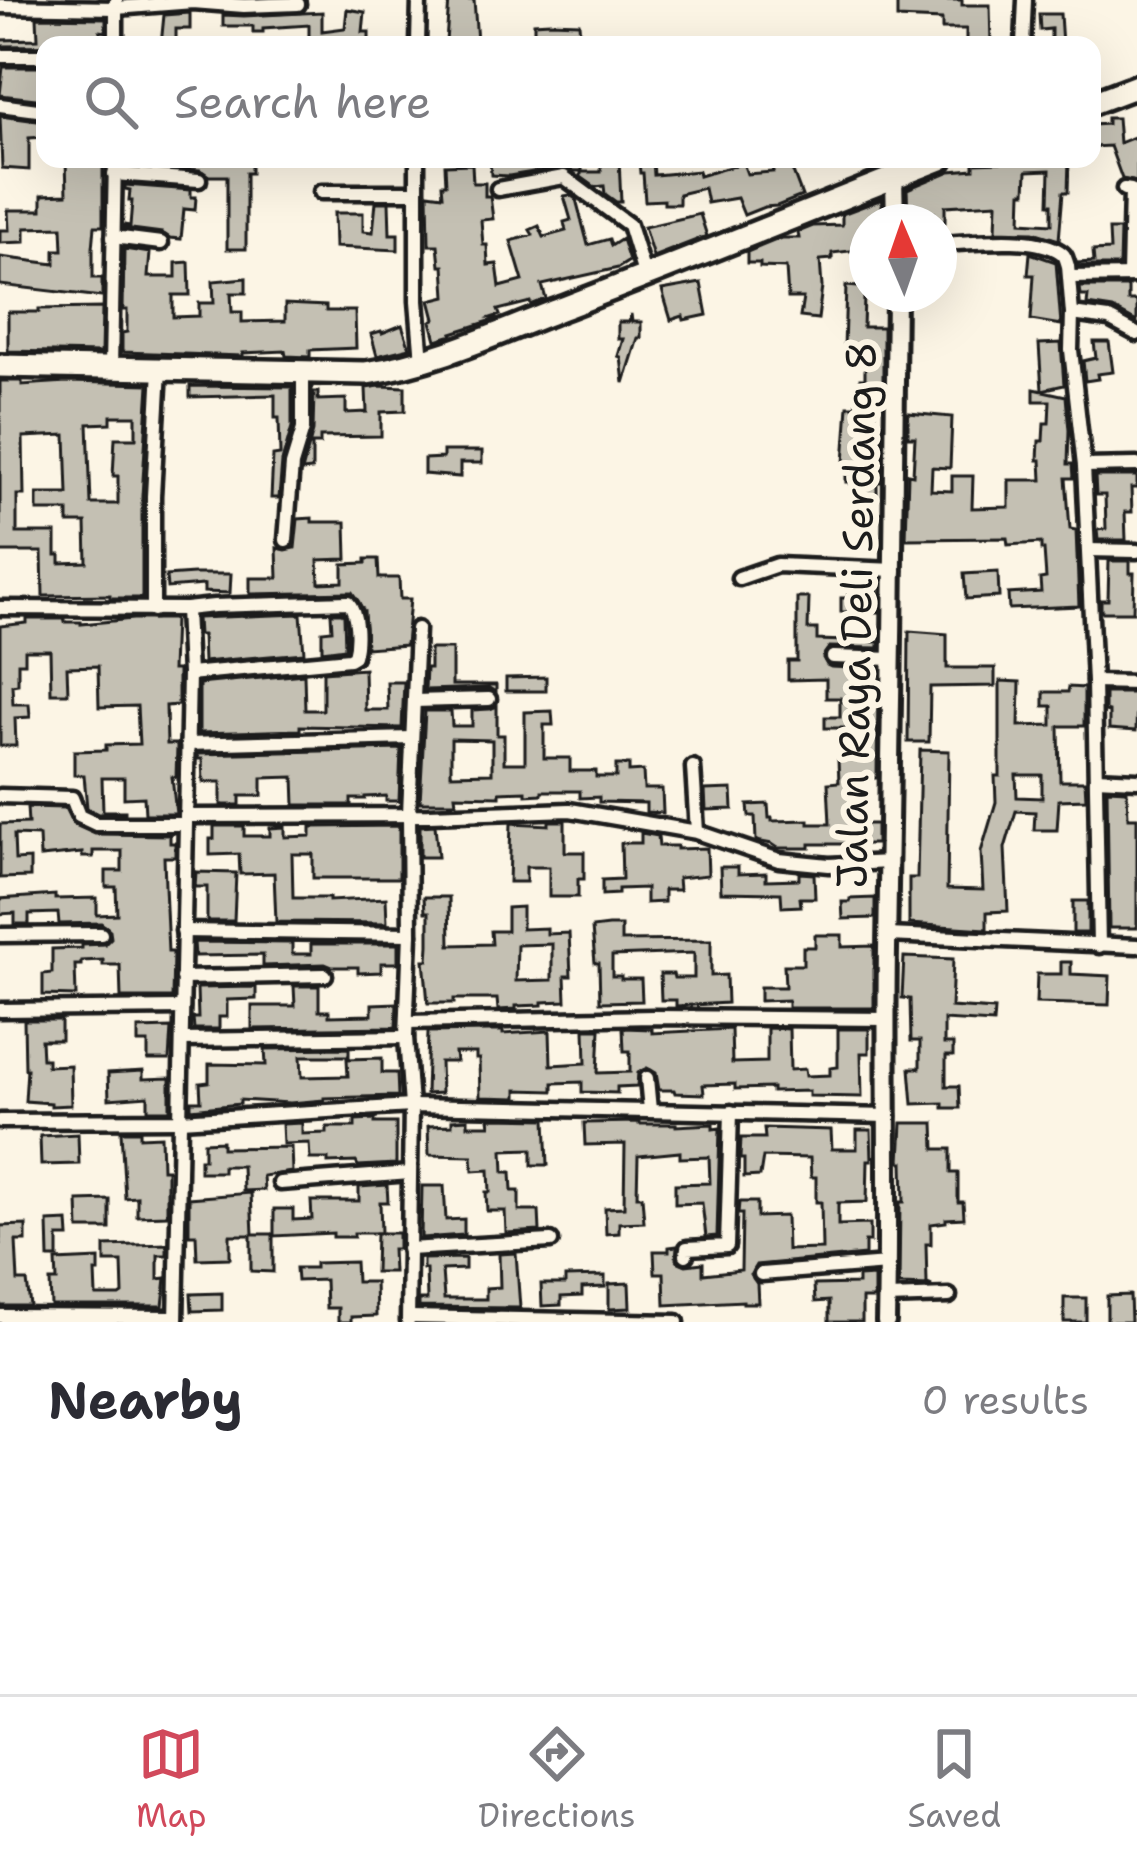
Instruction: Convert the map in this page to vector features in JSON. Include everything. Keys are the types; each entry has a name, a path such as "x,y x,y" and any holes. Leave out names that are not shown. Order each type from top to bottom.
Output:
{"main road":[{"path":"1101,100 1137,86"},
{"path":"0,366 366,373 422,361 919,168"}],"street":[{"path":"418,36 419,0"},
{"path":"1023,36 1025,0"},
{"path":"116,4 116,36"},
{"path":"0,6 298,4"},
{"path":"0,56 36,56"},
{"path":"0,105 36,110"},
{"path":"111,368 114,168"},
{"path":"417,168 422,361"},
{"path":"114,174 199,180"},
{"path":"498,189 560,177 575,184 631,227 645,277"},
{"path":"894,178 895,204"},
{"path":"1071,277 1133,276 1131,190 1124,189"},
{"path":"321,191 417,193"},
{"path":"113,238 161,243"},
{"path":"957,244 1047,247 1063,254 1071,277 1071,350 1084,466 1094,682 1099,946"},
{"name":"Jalan Raya Deli Serdang 8","path":"886,1322 896,312"},
{"path":"1072,314 1108,320 1137,334"},
{"path":"153,610 160,369"},
{"path":"286,540 292,465 302,429 303,372"},
{"path":"1084,466 1137,465"},
{"path":"1088,550 1137,551"},
{"path":"739,578 777,566 895,569"},
{"path":"0,608 153,610 348,602 353,607 356,648 350,659 189,674"},
{"path":"0,1316 176,1320 189,674 186,609"},
{"path":"417,629 409,814 408,1319 677,1322"},
{"path":"833,657 892,659"},
{"path":"1094,682 1137,683"},
{"path":"414,700 489,699"},
{"path":"187,744 412,739"},
{"path":"693,767 697,832"},
{"path":"1096,778 1137,780"},
{"path":"0,796 72,798 79,816 88,823 569,810 697,832 779,860 829,865 889,862"},
{"path":"183,931 410,934"},
{"path":"0,935 100,934"},
{"path":"888,940 1137,946"},
{"path":"182,978 325,975"},
{"path":"0,1010 182,1008"},
{"path":"182,1040 653,1017 888,1019"},
{"path":"647,1078 650,1110"},
{"path":"0,1121 180,1120 411,1106 889,1116"},
{"path":"686,1256 687,1248 727,1246 730,1112"},
{"path":"280,1183 410,1173"},
{"path":"409,1249 551,1241"},
{"path":"761,1274 887,1264"},
{"path":"886,1298 949,1296"}],"building":[{"path":"449,0 474,0 477,36 446,36"},
{"path":"897,0 990,5 991,36 942,29 942,20 897,18"},
{"path":"347,9 365,12 363,32 369,36 309,36 309,25 253,32 253,26 223,26 223,15 322,12 322,31 345,28"},
{"path":"190,13 190,29 162,36 164,15"},
{"path":"1039,14 1060,14 1061,36 1051,36 1051,29 1040,30"},
{"path":"37,17 106,18 106,32 100,31 100,36 38,36"},
{"path":"534,23 579,23 580,36 534,36"},
{"path":"36,39 36,46 0,46 0,40"},
{"path":"3,67 36,67 36,99 0,95"},
{"path":"0,116 36,121 36,138 29,138 29,170 2,168"},
{"path":"1107,118 1117,118 1119,143 1137,136 1137,182 1122,179 1110,146 1101,146 1101,124 1107,124"},
{"path":"66,168 103,168 103,226 95,226 93,248 93,278 102,278 102,297 0,285 0,257 55,264 55,250 63,250 62,227 25,228 25,242 0,243 0,230 9,230 8,210 42,210 42,195 67,194"},
{"path":"175,168 251,168 246,173 246,249 227,249 227,176 209,176 200,170"},
{"path":"445,168 472,168 473,183 485,183 493,219 481,220 483,245 487,245 488,265 497,264 500,287 523,281 511,241 533,235 530,230 539,226 544,237 566,231 564,222 571,220 564,196 576,199 588,245 609,239 611,246 622,239 629,261 618,268 542,285 546,299 498,310 500,315 491,318 496,319 436,340 430,300 446,296 438,245 429,245 428,193 443,195 442,184 446,184"},
{"path":"491,168 557,168 509,176 491,175"},
{"path":"601,168 619,168 621,202 605,194 604,186 595,187 581,177 581,172 601,172"},
{"path":"640,168 654,168 654,175 698,171 699,176 726,168 745,168 747,174 773,172 772,168 791,168 802,196 744,215 737,198 707,203 704,188 679,194 679,204 645,201"},
{"path":"1069,168 1059,240 1033,232 996,231 997,203 908,204 907,189 950,171","holes":["1050,170 1052,224 1021,222 1027,171"]},
{"path":"125,185 191,190 195,210 184,209 181,239 124,228 130,226 132,201"},
{"path":"376,202 389,202 390,234 398,234 398,250 335,247 334,213 363,213 363,231 373,232"},
{"path":"849,211 849,251 820,260 818,319 800,317 803,298 788,298 786,268 747,263 747,252 781,238 799,238 798,232 813,226 842,225 842,214"},
{"path":"700,214 707,236 653,257 644,227"},
{"path":"1109,230 1120,230 1119,266 1079,266 1094,262 1093,251 1110,250"},
{"path":"124,249 150,253 148,277 176,277 176,263 189,262 190,295 173,295 173,317 199,316 199,303 214,303 213,281 246,278 246,293 231,293 232,312 242,312 242,322 285,321 285,304 355,311 356,348 310,350 310,357 286,356 285,351 243,356 122,352 122,333 127,332"},
{"path":"1030,253 1056,262 1061,325 1031,320 1034,275 1028,275"},
{"path":"701,283 707,315 671,320 662,290"},
{"path":"846,286 849,312 864,312 863,327 883,327 883,388 877,389 875,404 875,427 882,440 882,482 877,482 877,494 851,493 851,482 846,482 848,406 856,406 855,389 865,379 865,349 844,348"},
{"path":"1080,287 1128,287 1128,301 1137,301 1137,322 1113,309 1087,305 1088,296 1081,296"},
{"path":"102,308 101,353 8,351 8,312"},
{"path":"631,314 632,322 641,322 641,338 624,383 618,322 629,322"},
{"path":"402,325 410,348 377,356 371,334"},
{"path":"1094,342 1109,342 1113,372 1085,381 1083,361 1096,358"},
{"path":"1061,343 1064,385 1042,390 1039,344"},
{"path":"0,381 149,384 142,598 43,596 42,552 0,552","holes":["111,416 136,416 136,438 115,438 113,476 118,476 118,504 91,504 88,424 111,423","66,435 68,494 37,494 37,511 68,511 68,523 86,523 87,562 60,563 56,533 17,533 17,495 24,495 23,437"]},
{"path":"190,386 292,387 292,427 279,498 271,498 273,456 280,455 275,395 190,397"},
{"path":"405,387 405,411 381,412 381,436 320,437 320,444 312,444 312,470 302,471 313,431 314,392 318,400 346,399 346,413 367,412 366,388"},
{"path":"1034,389 1066,396 1068,464 1073,464 1074,478 1066,478 1070,529 1076,530 1079,606 1009,609 1008,594 1041,592 1040,579 1046,578 1041,543 1008,545 1007,538 906,539 908,474 913,475 915,437 908,437 908,413 952,417 950,468 932,467 931,490 952,491 952,476 973,476 972,508 1009,507 1009,480 1042,480 1039,441 1043,441 1044,423 1049,423 1050,401 1034,401"},
{"path":"443,451 482,451 482,463 460,463 460,477 424,474 424,459 443,458"},
{"path":"1095,476 1137,476 1137,488 1131,488 1132,512 1125,512 1126,540 1098,540 1097,530 1106,529 1105,495 1096,495"},
{"path":"312,518 312,522 346,522 347,559 318,560 319,583 343,582 343,564 366,563 366,559 378,559 379,578 399,578 400,599 410,599 406,645 366,648 364,611 352,592 250,594 250,578 278,578 277,548 295,548 298,519"},
{"path":"1109,561 1130,561 1133,612 1101,612 1101,600 1108,600"},
{"path":"998,572 999,597 966,599 964,574"},
{"path":"231,574 230,593 204,592 204,585 167,588 166,576"},
{"path":"848,578 877,580 880,612 841,612 841,598 848,598"},
{"path":"797,598 809,598 808,629 817,629 817,640 879,642 879,648 829,647 823,658 831,667 872,669 872,685 878,685 877,778 854,778 856,824 876,824 876,844 778,848 756,841 755,816 749,816 748,805 768,804 772,821 830,824 828,783 839,782 838,760 858,760 858,728 825,728 825,717 840,717 840,698 826,698 826,679 788,680 788,661 797,661"},
{"path":"331,613 344,616 345,648 322,651 322,631 332,630"},
{"path":"301,614 304,653 203,662 197,618"},
{"path":"27,619 81,624 174,619 172,670 178,670 178,705 166,706 167,744 177,744 176,777 172,777 176,814 145,814 144,797 124,798 124,778 102,778 103,811 125,814 98,814 87,808 84,775 74,775 74,751 139,744 137,706 99,707 98,666 67,667 68,693 51,693 50,650 25,650 25,663 18,663 18,684 12,685 13,704 29,704 30,717 15,718 16,746 0,746 0,626 27,623"},
{"path":"909,631 947,634 947,668 995,668 995,686 930,687 929,742 908,742"},
{"path":"430,649 452,649 452,685 496,685 496,692 489,688 425,690"},
{"path":"364,669 365,710 388,710 387,682 404,682 402,728 300,726 300,730 199,733 199,684 304,674 305,710 323,710 323,672"},
{"path":"546,677 546,691 506,691 506,678"},
{"path":"1000,681 1020,682 1019,726 1052,725 1052,706 1044,706 1044,692 1084,688 1084,726 1059,726 1060,781 1085,781 1086,799 1059,800 1057,830 1034,830 1035,812 1016,811 1005,848 1008,911 987,912 987,929 909,924 909,878 917,878 920,750 949,751 947,889 983,890 981,852 996,802 995,776 1000,776","holes":["1016,775 1042,775 1042,798 1017,797"]},
{"path":"1105,693 1137,693 1136,731 1109,729"},
{"path":"497,706 504,763 525,763 525,712 552,711 553,725 544,725 544,758 570,758 570,771 596,771 596,777 616,777 616,765 629,765 629,772 643,771 644,789 662,789 663,813 646,812 646,803 580,798 580,791 455,795 456,802 420,802 425,711 451,711 452,726 472,726 472,710","holes":["451,739 492,740 492,773 451,774"]},
{"path":"401,749 399,801 365,797 351,799 351,805 295,805 294,777 262,778 262,796 240,796 240,805 221,805 221,782 203,782 202,759 198,759 198,754"},
{"path":"732,789 733,809 706,810 705,790"},
{"path":"1107,789 1127,790 1128,818 1137,818 1137,928 1109,928"},
{"path":"27,807 65,808 73,824 95,834 170,835 175,857 164,857 168,952 173,952 172,998 121,998 120,965 103,965 103,960 75,965 76,996 43,995 43,974 52,973 52,949 105,944 111,938 110,930 101,923 59,924 58,913 29,914 29,924 15,924 15,913 0,914 0,899 97,898 97,915 117,914 116,887 106,887 106,871 122,871 122,851 93,851 93,857 82,857 82,853 40,857 39,836 14,835 15,860 30,859 30,877 0,878 0,824 28,823"},
{"path":"549,821 565,821 565,852 584,852 578,897 549,897 549,867 526,867 526,882 509,882 511,823 549,825"},
{"path":"435,825 438,857 420,857 420,826"},
{"path":"214,826 244,826 244,836 270,836 270,828 285,827 285,837 311,836 311,827 399,826 399,878 313,878 313,854 292,854 293,898 386,898 387,923 276,922 274,873 240,874 239,854 210,855"},
{"path":"641,833 658,836 659,846 707,848 708,875 678,878 679,890 664,890 664,902 646,903 646,888 602,895 602,880 622,879 621,843 641,843"},
{"path":"720,867 738,867 738,874 766,873 766,880 814,874 815,898 800,898 801,906 782,907 781,893 721,892"},
{"path":"196,872 236,873 234,921 207,921 207,887 195,887"},
{"path":"424,897 449,897 450,945 492,944 491,931 507,931 507,908 522,907 522,929 569,933 571,976 565,976 566,1001 498,1010 497,999 428,1003 424,960 428,960 429,912 425,912","holes":["552,944 552,980 516,981 517,945"]},
{"path":"875,898 875,918 843,919 842,902"},
{"path":"1073,901 1088,901 1088,933 1073,933"},
{"path":"621,926 621,941 711,940 711,976 726,975 727,1003 676,1006 676,1000 661,1000 660,974 694,978 694,953 612,956 612,976 641,979 642,1001 600,1002 592,928"},
{"path":"815,935 842,935 842,947 874,946 874,1008 788,1008 788,1000 760,1001 760,987 785,987 784,965 803,965 803,947 815,947"},
{"path":"194,942 292,943 292,954 311,954 311,944 398,944 398,963 381,963 381,972 358,973 358,967 325,964 263,966 263,955 195,956"},
{"path":"904,957 953,959 951,1007 994,1010 993,1023 944,1020 944,1044 953,1044 953,1056 946,1056 946,1086 959,1086 960,1108 913,1104 910,1068 920,1068 920,1041 911,1041 910,999 902,998"},
{"path":"1061,962 1071,962 1071,974 1110,976 1109,1005 1036,1003 1037,974 1061,974"},
{"path":"294,986 319,986 319,1011 329,1011 329,1016 372,1015 372,1004 397,1003 396,1027 252,1029 252,1006 295,1006"},
{"path":"256,987 256,999 227,1000 227,1017 219,1017 219,1029 194,1029 197,988"},
{"path":"24,1020 61,1020 61,1040 41,1040 42,1059 47,1059 47,1066 70,1065 71,1105 25,1101"},
{"path":"171,1028 169,1060 148,1060 148,1043 138,1043 138,1029"},
{"path":"623,1028 652,1029 652,1033 731,1029 732,1063 767,1062 767,1028 789,1029 790,1070 805,1069 806,1076 830,1075 830,1068 838,1067 838,1029 869,1029 869,1053 861,1053 862,1097 735,1089 735,1084 703,1085 704,1094 675,1093 659,1090 656,1073 647,1068 638,1073 637,1086 617,1087 617,1093 582,1092 582,1082 553,1083 553,1091 517,1090 517,1098 480,1097 476,1053 455,1053 456,1062 440,1062 441,1093 426,1094 428,1032 550,1031 551,1065 586,1063 585,1029 600,1029 598,1073 630,1072"},
{"path":"349,1048 349,1056 301,1056 302,1077 348,1076 347,1059 382,1058 382,1073 397,1073 398,1096 290,1103 240,1100 240,1104 191,1109 191,1101 201,1101 200,1083 209,1082 209,1064 266,1065 265,1049"},
{"path":"143,1071 143,1079 170,1078 170,1110 148,1110 148,1096 109,1099 108,1073"},
{"path":"489,1118 546,1119 548,1165 532,1165 532,1149 503,1150 504,1172 511,1172 512,1191 519,1191 519,1211 539,1211 540,1231 506,1233 505,1211 487,1211 489,1170 473,1171 472,1156 429,1155 428,1126 468,1119 468,1125 490,1125"},
{"path":"375,1119 375,1123 396,1123 396,1164 328,1163 328,1159 310,1159 309,1143 283,1144 282,1124 302,1123 302,1134 327,1133 327,1127 355,1127 355,1120"},
{"path":"584,1123 720,1128 717,1236 706,1237 702,1203 675,1204 675,1184 710,1183 709,1157 680,1158 680,1152 638,1156 637,1196 642,1196 644,1222 619,1223 619,1233 606,1234 605,1208 624,1207 625,1144 585,1145"},
{"path":"902,1123 934,1123 935,1149 951,1149 951,1173 958,1173 958,1202 963,1202 964,1218 931,1224 931,1244 926,1244 927,1284 932,1286 899,1285"},
{"path":"764,1128 831,1130 832,1149 857,1149 857,1130 871,1130 867,1202 838,1203 838,1225 870,1224 865,1255 756,1265 751,1274 758,1303 665,1305 664,1273 655,1273 654,1251 677,1246 679,1262 703,1263 703,1274 741,1270 739,1202 757,1202 757,1217 786,1216 787,1250 822,1249 821,1202 816,1202 810,1158 763,1157 760,1176 744,1177 741,1138 765,1138"},
{"path":"121,1131 161,1136 167,1215 137,1216 137,1197 125,1198"},
{"path":"78,1134 79,1164 41,1165 40,1136"},
{"path":"222,1141 222,1148 291,1147 292,1172 263,1176 264,1190 243,1191 242,1166 200,1172 204,1142"},
{"path":"387,1185 388,1202 380,1202 381,1233 274,1236 274,1209 293,1209 293,1220 312,1219 311,1201 359,1201 359,1187"},
{"path":"422,1186 444,1186 446,1220 464,1219 464,1235 421,1238"},
{"path":"251,1193 253,1234 273,1234 273,1272 251,1271 251,1235 230,1235 230,1258 197,1259 196,1235 189,1235 189,1198"},
{"path":"110,1200 110,1229 79,1229 78,1201"},
{"path":"68,1221 69,1237 58,1237 58,1258 49,1258 48,1222"},
{"path":"26,1225 26,1241 16,1241 18,1281 27,1281 30,1306 0,1306 0,1226"},
{"path":"376,1233 398,1233 398,1249 392,1249 393,1272 375,1272"},
{"path":"167,1244 167,1255 158,1255 158,1279 166,1278 163,1306 51,1306 50,1281 57,1281 56,1261 99,1259 96,1296 120,1296 122,1262 105,1262 105,1246"},
{"path":"516,1253 520,1308 419,1307 419,1300 427,1300 423,1259 465,1258 465,1269 442,1270 444,1299 486,1299 486,1288 500,1287 499,1254"},
{"path":"355,1262 356,1282 375,1282 376,1316 338,1322 338,1308 326,1308 325,1280 297,1281 296,1268"},
{"path":"605,1276 605,1287 582,1288 582,1296 561,1297 561,1305 542,1306 541,1284 565,1284 565,1277"},
{"path":"874,1276 874,1299 862,1299 862,1322 829,1322 829,1301 815,1302 814,1285 858,1284 858,1277"},
{"path":"629,1283 630,1308 609,1309 609,1284"},
{"path":"222,1293 222,1310 192,1311 191,1294"},
{"path":"1130,1295 1131,1322 1107,1322 1107,1296"},
{"path":"1064,1298 1086,1298 1086,1322 1064,1322"}]}
